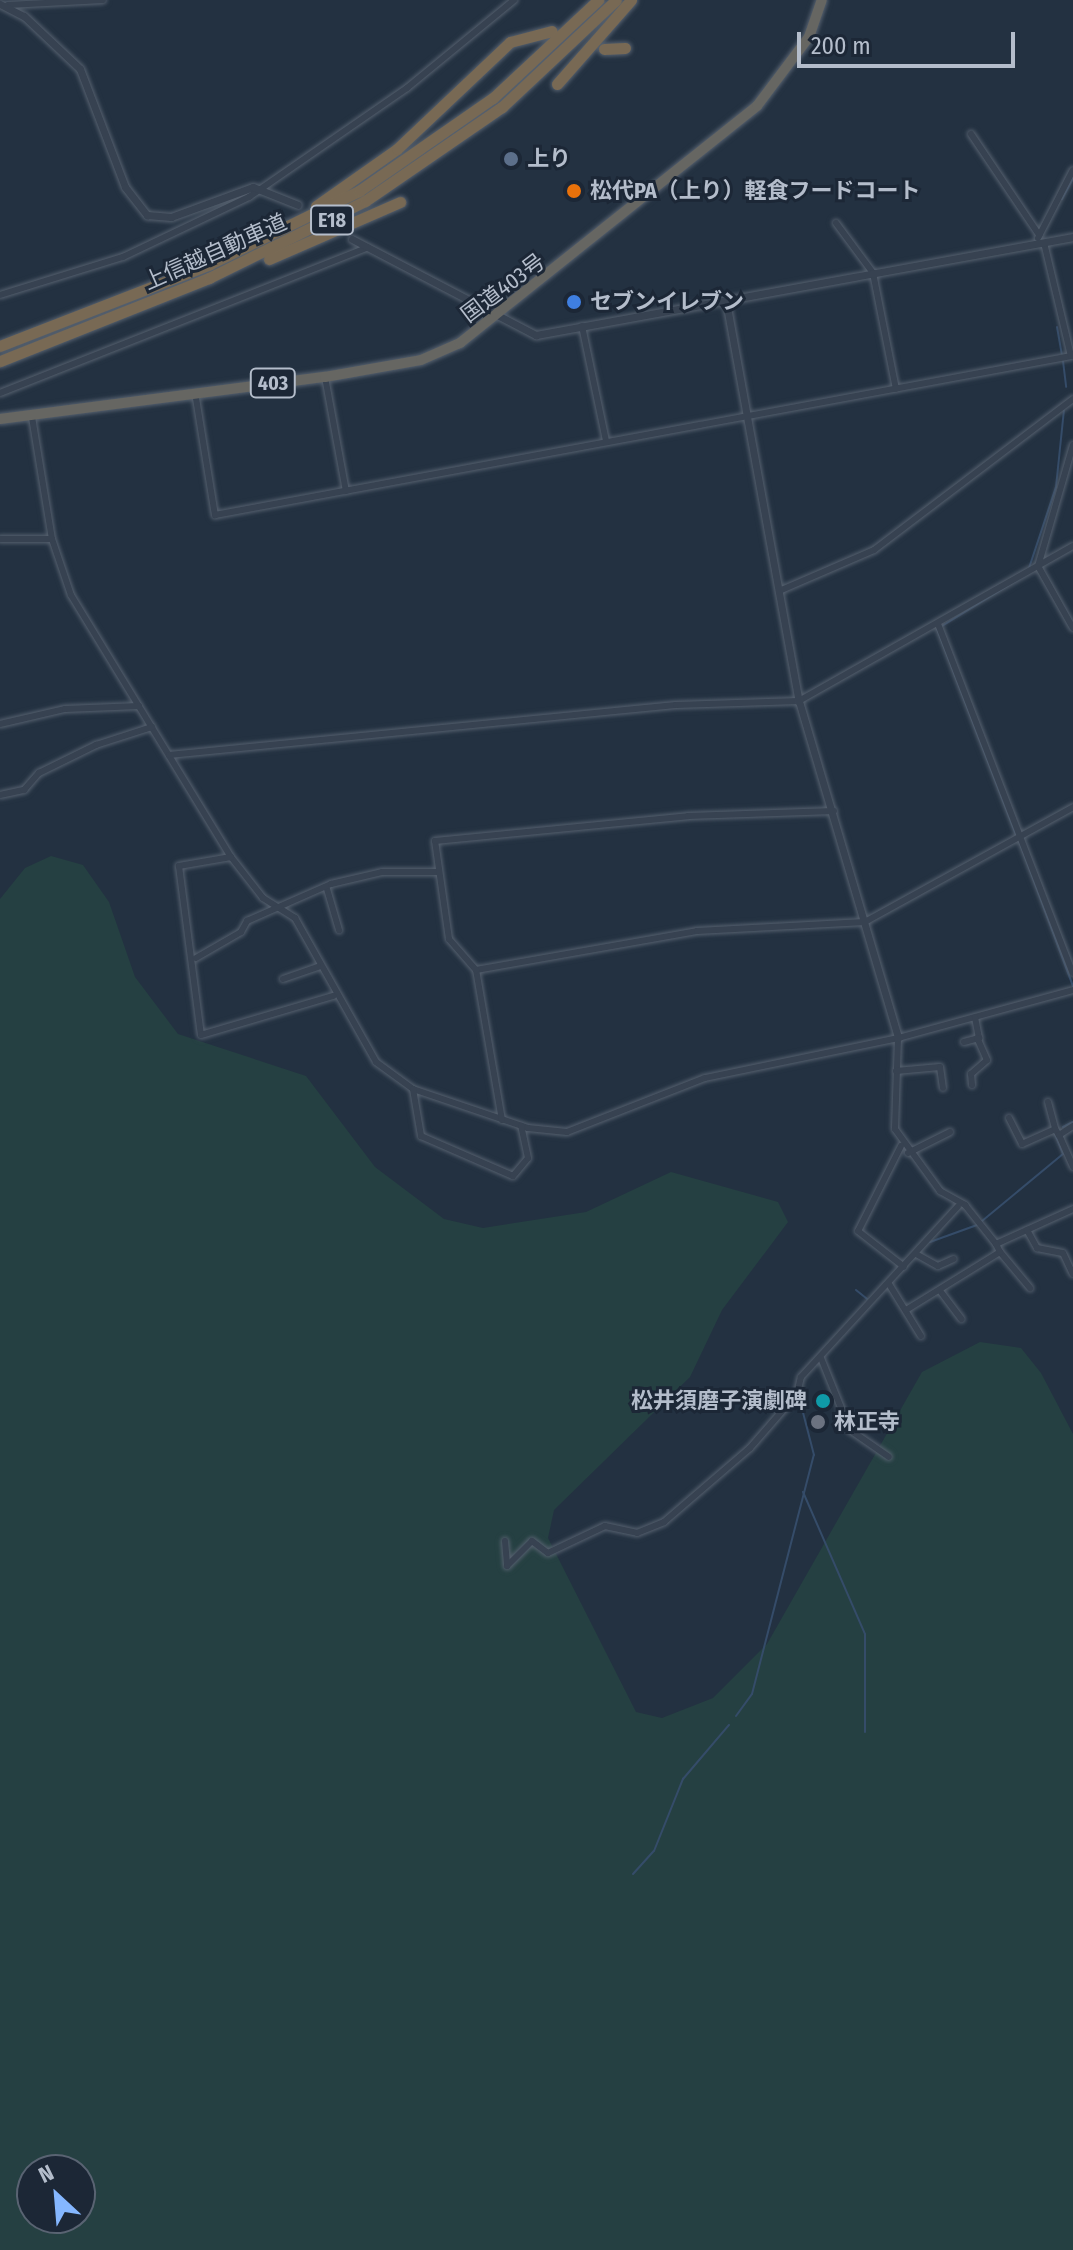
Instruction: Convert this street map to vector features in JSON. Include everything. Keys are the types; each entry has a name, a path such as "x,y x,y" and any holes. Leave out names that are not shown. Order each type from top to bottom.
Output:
{"highway":[{"name":"上信越自動車道","path":"0,346 210,264 322,211 427,147 522,73 598,0"},
{"name":"上信越自動車道","path":"0,361 128,311 290,241 401,180 533,81 616,0"},
{"path":"557,84 631,0"},
{"name":"国道403号","path":"0,419 325,377 421,360 502,316 757,106 809,37 822,0"},
{"path":"210,264 364,175 510,42 552,31"},
{"path":"604,49 625,48"},
{"path":"128,311 400,202"}],"street":[{"path":"4,4 103,0"},
{"path":"0,295 160,242 263,187 407,88 514,0"},
{"path":"4,4 80,69 125,187 147,215 171,217 263,187 298,205"},
{"path":"195,392 215,515 1071,356 1041,239 971,134"},
{"path":"352,239 536,335 1034,245 1041,239 1073,170"},
{"path":"836,223 873,273 896,389"},
{"path":"1041,239 1073,237"},
{"path":"0,393 367,248"},
{"path":"726,301 799,701 834,811 898,1038 896,1071 901,1146 858,1231 904,1267"},
{"path":"582,326 606,441"},
{"path":"325,377 346,491"},
{"path":"779,591 874,550 1073,399"},
{"path":"32,417 52,539 71,595 231,857 279,910 295,918 333,996 376,1062 413,1089 521,1126 591,1127 705,1078 898,1038 1073,990"},
{"path":"1073,445 1038,566 1073,628"},
{"path":"0,539 52,539"},
{"path":"169,755 676,705 799,701 1073,546"},
{"path":"938,624 1073,972"},
{"path":"0,724 65,709 139,706"},
{"path":"0,795 24,790 96,745 152,727"},
{"path":"476,970 697,931 865,922 1073,807"},
{"path":"502,1120 476,970 449,939 435,841 688,816 834,811"},
{"path":"231,857 179,866 196,958 201,1035 333,996"},
{"path":"196,958 241,932 247,921 327,889 382,872 439,872"},
{"path":"327,889 339,930"},
{"path":"283,979 318,967"},
{"path":"972,1085 971,1074 987,1060 977,1038 975,1017"},
{"path":"964,1042 977,1038"},
{"path":"896,1071 940,1067 943,1088"},
{"path":"413,1089 421,1136 513,1176 528,1158 521,1126"},
{"path":"1048,1102 1073,1167"},
{"path":"1009,1118 1022,1144 1073,1126"},
{"path":"908,1153 950,1132"},
{"path":"901,1146 958,1206"},
{"path":"505,1541 507,1566 532,1541 548,1553 605,1526 655,1528 731,1469 821,1358 958,1206 965,1205 1030,1288"},
{"path":"996,1244 1072,1211"},
{"path":"1027,1230 1037,1248 1063,1253 1073,1274"},
{"path":"906,1310 941,1292 1000,1252"},
{"path":"916,1254 938,1266 954,1259"},
{"path":"889,1284 921,1336"},
{"path":"941,1292 961,1319"},
{"path":"821,1358 850,1430 889,1457"}],"green space":[{"path":"51,856 83,865 109,902 135,977 178,1034 306,1076 375,1167 444,1219 483,1228 586,1212 671,1172 778,1202 788,1222 722,1310 690,1377 554,1510 548,1538 636,1712 662,1718 713,1698 767,1644 922,1372 980,1342 1021,1348 1041,1373 1073,1434 1073,2250 0,2250 0,899 25,868"}],"waterway":[{"path":"1062,199 1073,178"},
{"path":"1057,327 1062,354"},
{"path":"1063,361 1066,387"},
{"path":"1029,568 1056,487 1064,410"},
{"path":"942,626 1027,574"},
{"path":"937,629 1016,835"},
{"path":"1019,841 1073,986"},
{"path":"1063,1127 1073,1122"},
{"path":"982,1221 1063,1154 1055,1134"},
{"path":"930,1242 977,1225"},
{"path":"856,1290 867,1299"},
{"path":"736,1716 752,1694 814,1455 799,1397"},
{"path":"803,1492 865,1634 865,1732"},
{"path":"633,1874 654,1851 683,1779 729,1725"}],"place":[{"name":"上り","path":"511,159"},
{"name":"松代PA（上り）軽食フードコート","path":"574,191"},
{"name":"セブンイレブン","path":"574,302"},
{"name":"松井須磨子演劇碑","path":"823,1401"},
{"name":"林正寺","path":"818,1422"}]}
